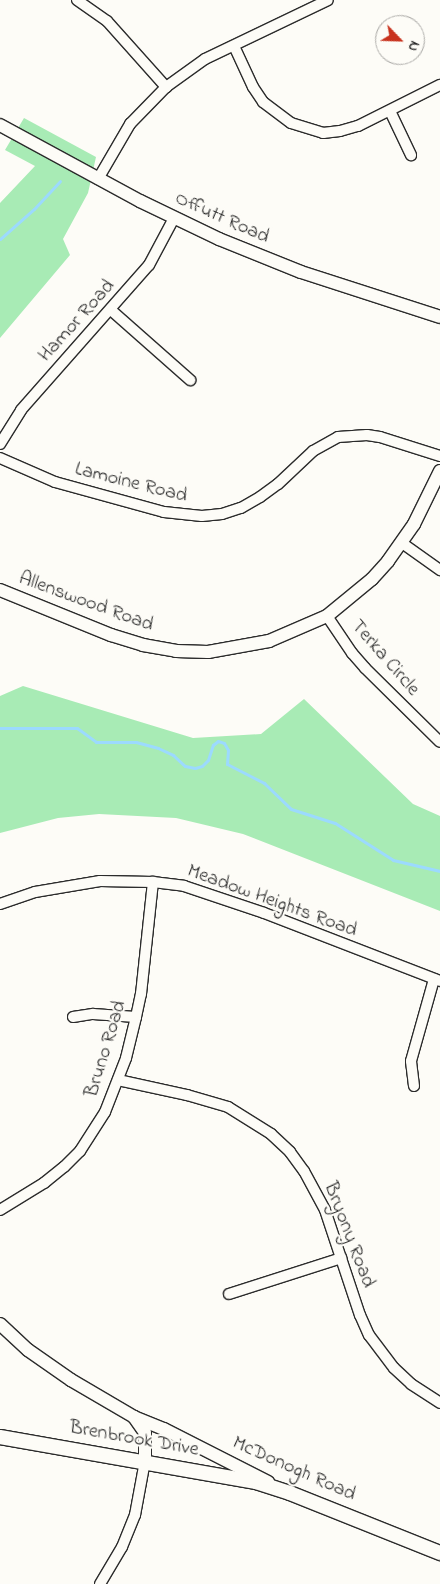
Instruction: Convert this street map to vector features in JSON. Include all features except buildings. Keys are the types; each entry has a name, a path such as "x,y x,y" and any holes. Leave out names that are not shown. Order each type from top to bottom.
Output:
{"main road":[{"name":"Brenbrook Drive","path":"0,1437 230,1476 290,1493"},
{"name":"McDonogh Road","path":"290,1493 440,1553"}],"street":[{"path":"77,0 107,21 166,87"},
{"path":"98,179 130,124 166,87 205,59 328,0"},
{"path":"234,46 253,87 263,102 291,123 323,133 358,126 440,85"},
{"path":"390,111 411,155"},
{"name":"Offutt Road","path":"0,125 174,218 284,266 440,317"},
{"name":"Hamor Road","path":"0,444 21,410 149,265 174,218"},
{"path":"111,310 190,380"},
{"name":"Lamoine Road","path":"0,458 54,482 164,512 202,516 228,512 260,497 278,484 313,451 338,437 367,435 380,437 440,456"},
{"name":"Allenswood Road","path":"0,590 111,635 143,645 176,651 208,652 269,641 327,616 372,579 402,544 426,502 440,471"},
{"path":"402,544 440,570"},
{"name":"Terka Circle","path":"327,616 352,653 365,668 440,742"},
{"name":"Meadow Heights Road","path":"0,904 35,892 71,884 100,881 152,882 184,886 218,896 437,980"},
{"name":"Bruno Road","path":"0,1210 44,1183 80,1151 104,1112 118,1080 141,994 152,882"},
{"path":"414,1086 411,1062 437,980"},
{"path":"73,1017 93,1014 136,1017"},
{"name":"Bryony Road","path":"118,1080 197,1097 228,1106 271,1134 290,1152 316,1191 360,1315 380,1352 411,1384 440,1403"},
{"path":"229,1294 341,1258"},
{"name":"McDonogh Road","path":"0,1324 28,1350 64,1376 134,1417 164,1429 290,1493"},
{"path":"100,1584 122,1547 135,1515 145,1461 145,1433 134,1417"}],"green space":[{"path":"24,118 96,157 88,193 63,239 70,255 0,338 0,203 35,166 5,150"},
{"path":"23,686 193,738 261,734 304,699 413,804 440,816 440,911 243,834 176,818 99,814 58,818 0,833 0,696"}],"waterway":[{"path":"0,239 34,209 60,181"},
{"path":"0,728 77,728 96,742 136,742 158,748 173,755 185,766 195,768 202,766 208,760 213,745 218,741 224,743 228,750 227,764 264,783 291,809 335,823 393,860 440,871"}]}
